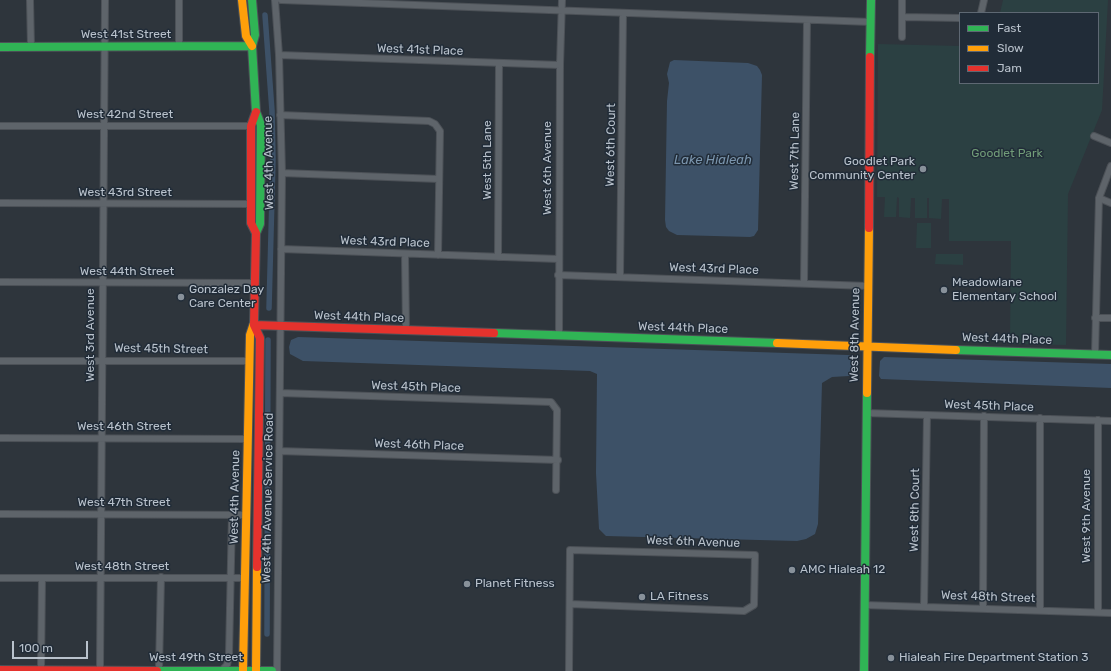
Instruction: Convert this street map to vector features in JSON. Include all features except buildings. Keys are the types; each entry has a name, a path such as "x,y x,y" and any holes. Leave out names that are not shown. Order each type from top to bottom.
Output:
{"street":[{"path":"30,0 30,47"},
{"name":"West 3rd Avenue","path":"105,0 101,577 106,670"},
{"path":"179,0 179,47"},
{"name":"West 4th Avenue","path":"242,0 246,36 252,46"},
{"name":"West 4th Avenue","path":"244,670 244,578 247,516 249,361 250,335 254,325 256,234 260,224 261,148 261,125 256,112 252,46 255,35 252,0"},
{"name":"West 4th Avenue","path":"275,0 279,55 282,173 280,326"},
{"path":"281,0 623,14 871,22"},
{"name":"West 6th Avenue","path":"559,336 558,275 562,0"},
{"name":"West 8th Avenue","path":"864,671 871,0"},
{"path":"902,0 902,37"},
{"path":"981,12 984,0"},
{"name":"West 6th Court","path":"620,276 623,14"},
{"path":"902,17 959,18"},
{"name":"West 7th Lane","path":"804,283 807,20"},
{"name":"West 41st Street","path":"0,46 252,46"},
{"name":"West 41st Place","path":"279,55 560,65"},
{"name":"West 5th Lane","path":"498,257 499,64"},
{"name":"West 4th Avenue","path":"256,112 251,126 251,223 256,234"},
{"path":"280,115 429,121 436,124 440,131 438,179 438,255"},
{"name":"West 42nd Street","path":"0,126 251,126"},
{"path":"1094,136 1111,143"},
{"path":"1095,354 1098,198 1111,166"},
{"path":"282,173 438,179"},
{"path":"1098,198 1111,203"},
{"name":"West 43rd Street","path":"0,203 251,204"},
{"name":"West 43rd Place","path":"281,249 559,259"},
{"path":"405,254 406,330"},
{"name":"West 43rd Place","path":"558,275 868,286"},
{"name":"West 44th Street","path":"0,282 255,283"},
{"path":"1095,318 1111,318"},
{"name":"West 4th Avenue","path":"254,325 260,335 256,671"},
{"name":"West 44th Place","path":"254,325 1111,355"},
{"name":"West 4th Avenue Service Road","path":"277,671 280,326"},
{"name":"West 45th Street","path":"0,360 249,361"},
{"name":"West 45th Place","path":"280,393 551,402 557,410 558,460"},
{"name":"West 45th Place","path":"866,413 1111,421"},
{"name":"West 8th Court","path":"924,606 927,415"},
{"path":"983,608 984,416"},
{"path":"1040,418 1040,610"},
{"name":"West 9th Avenue","path":"1098,420 1098,612"},
{"name":"West 46th Street","path":"0,438 248,439"},
{"path":"248,439 255,445 258,452"},
{"name":"West 46th Place","path":"279,451 558,460"},
{"path":"556,490 558,460"},
{"name":"West 47th Street","path":"0,514 247,516"},
{"path":"223,669 227,665 229,655 232,515"},
{"path":"247,516 255,522 258,529"},
{"name":"West 6th Avenue","path":"569,671 570,550 755,555 754,605 744,612 570,604"},
{"path":"159,669 160,577"},
{"name":"West 48th Street","path":"0,578 244,578"},
{"path":"41,670 42,578"},
{"name":"West 48th Street","path":"864,605 1111,613"},
{"name":"West 49th Street","path":"0,670 223,669 272,671"}],"green space":[{"name":"Goodlet Park","path":"1003,0 1108,0 1102,110 1068,194 1066,345 1010,344 1011,241 949,241 949,199 942,199 941,219 929,218 929,198 927,198 927,218 915,218 915,198 911,198 910,218 899,217 899,198 897,197 896,217 884,217 885,197 877,197 878,44 959,46 959,84 1099,84 1099,12 1000,12"},
{"path":"917,223 931,223 931,248 916,248"},
{"path":"936,254 963,254 963,265 935,264"}],"water":[{"name":"Lake Hialeah","path":"674,60 748,63 757,66 760,70 762,75 758,230 754,236 677,235 669,231 666,227 667,101 669,83 667,74 670,62"},
{"path":"298,337 848,355 856,357 855,372 849,376 832,377 822,383 818,524 815,534 806,539 797,541 606,536 599,529 596,473 597,374 590,371 303,361 290,354 289,347 291,340"},
{"path":"884,357 1111,364 1111,388 881,379 879,376 880,361"}],"waterway":[{"path":"265,15 272,111 273,159 269,308"},
{"path":"267,634 268,340"}],"traffic: fast":[{"path":"252,0 255,35 252,46 256,112 261,125 260,224 256,233"},
{"path":"870,57 871,0"},
{"path":"0,47 252,46"},
{"path":"494,333 777,343"},
{"path":"956,350 1111,355"},
{"path":"864,671 867,393"},
{"path":"157,671 272,671"}],"traffic: slow":[{"path":"242,0 246,36 252,46"},
{"path":"867,393 869,228"},
{"path":"243,671 250,335 254,323"},
{"path":"777,343 956,350"},
{"path":"256,671 257,567"}],"traffic: jam":[{"path":"869,228 870,57"},
{"path":"254,323 256,233 251,223 251,126 256,112"},
{"path":"254,325 494,333"},
{"path":"254,325 260,338 257,567"},
{"path":"0,670 157,671"}],"place":[{"name":"Goodlet Park Community Center","path":"923,169"},
{"name":"Meadowlane Elementary School","path":"944,290"},
{"name":"Gonzalez Day Care Center","path":"181,297"},
{"name":"AMC Hialeah 12","path":"792,570"},
{"name":"Planet Fitness","path":"467,584"},
{"name":"LA Fitness","path":"642,597"},
{"name":"Hialeah Fire Department Station 3","path":"891,658"}]}
